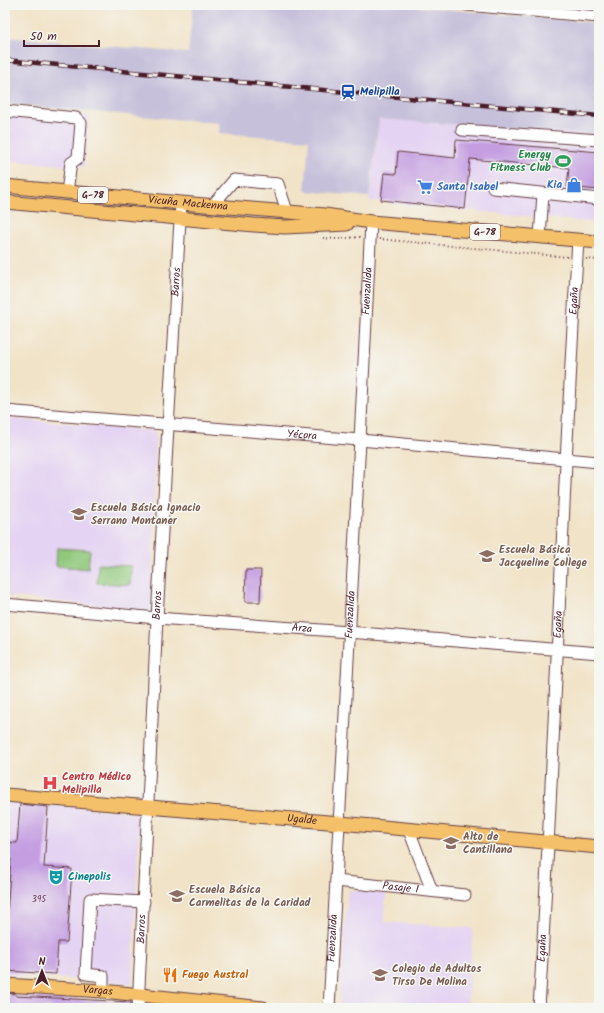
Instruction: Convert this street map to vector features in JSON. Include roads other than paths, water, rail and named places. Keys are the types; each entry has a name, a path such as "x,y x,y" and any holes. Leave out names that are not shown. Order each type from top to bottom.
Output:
{"main road":[{"name":"Vicuña Mackenna","path":"5,186 212,206 287,211 371,222 599,242"},
{"name":"Vicuña Mackenna","path":"5,202 181,219 285,227 371,222"},
{"name":"Ugalde","path":"5,795 340,823 599,847"},
{"name":"Vargas","path":"5,985 103,991 138,1001 263,1008"}],"street":[{"path":"467,5 599,17"},
{"path":"5,111 76,118 82,123 78,158 71,163 67,192"},
{"path":"462,130 599,140"},
{"path":"212,206 234,180 278,184 287,211"},
{"path":"493,188 599,199"},
{"path":"540,237 543,194"},
{"name":"Barros","path":"138,1001 149,807 157,618 181,203"},
{"name":"Fuenzalida","path":"329,1008 371,222"},
{"name":"Egaña","path":"539,1008 549,843 557,649 578,240"},
{"name":"Yécora","path":"5,411 360,440 599,462"},
{"name":"Arza","path":"5,604 157,618 599,652"},
{"path":"409,830 432,891"},
{"name":"Pasaje 1","path":"336,881 465,895"},
{"path":"103,991 103,976 86,974 90,900 144,902"}],"railway":[{"path":"5,60 599,116"}],"place":[{"name":"Melipilla","path":"348,92"},
{"name":"Energy Fitness Club","path":"563,161"},
{"name":"Kia","path":"574,185"},
{"name":"Santa Isabel","path":"425,187"},
{"name":"Escuela Básica Ignacio Serrano Montaner","path":"79,514"},
{"name":"Escuela Básica Jacqueline College","path":"487,556"},
{"name":"Centro Médico Melipilla","path":"50,783"},
{"name":"Alto de Cantillana","path":"451,843"},
{"name":"Cinepolis","path":"56,877"},
{"name":"Escuela Básica Carmelitas de la Caridad","path":"177,896"},
{"name":"Fuego Austral","path":"170,975"},
{"name":"Colegio de Adultos Tirso De Molina","path":"380,975"}]}
